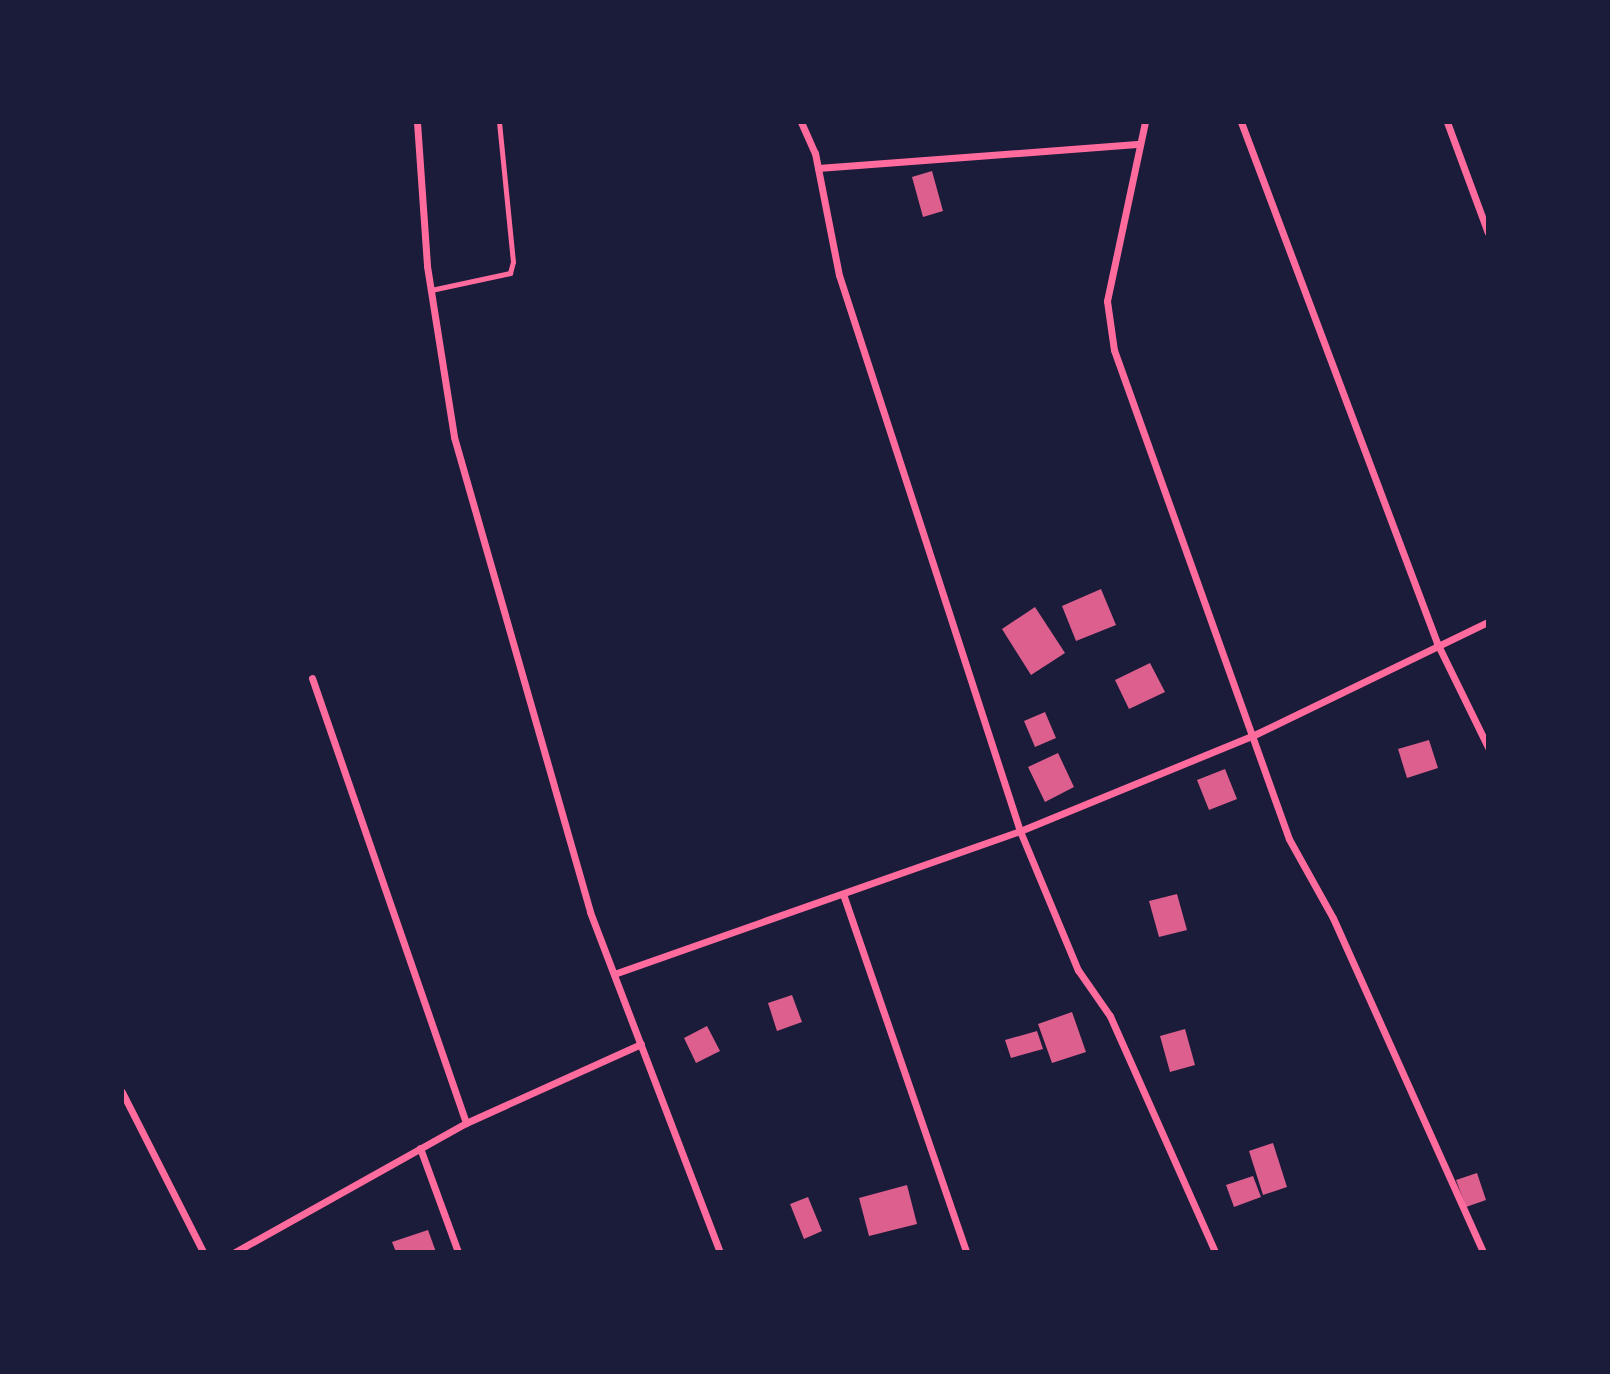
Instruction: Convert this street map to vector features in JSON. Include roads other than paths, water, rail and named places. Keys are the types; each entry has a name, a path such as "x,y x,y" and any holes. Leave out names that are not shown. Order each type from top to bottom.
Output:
{"street":[{"path":"417,122 431,290 454,437 590,912 720,1251"},
{"path":"801,122 818,168 839,275 1020,831 1078,970 1110,1016 1215,1251"},
{"path":"1145,122 1107,301 1114,350 1289,839 1333,918 1483,1251"},
{"path":"1241,122 1437,643 1488,747"},
{"path":"1447,122 1488,233"},
{"path":"818,168 1140,144"},
{"path":"614,974 1020,831 1252,736 1437,643 1488,622"},
{"path":"312,678 466,1123"},
{"path":"843,894 965,1251"},
{"path":"235,1251 466,1123 641,1044"},
{"path":"122,1092 203,1251"},
{"path":"420,1148 458,1251"}],"lane":[{"path":"431,290 509,273 513,262 499,122"}]}
